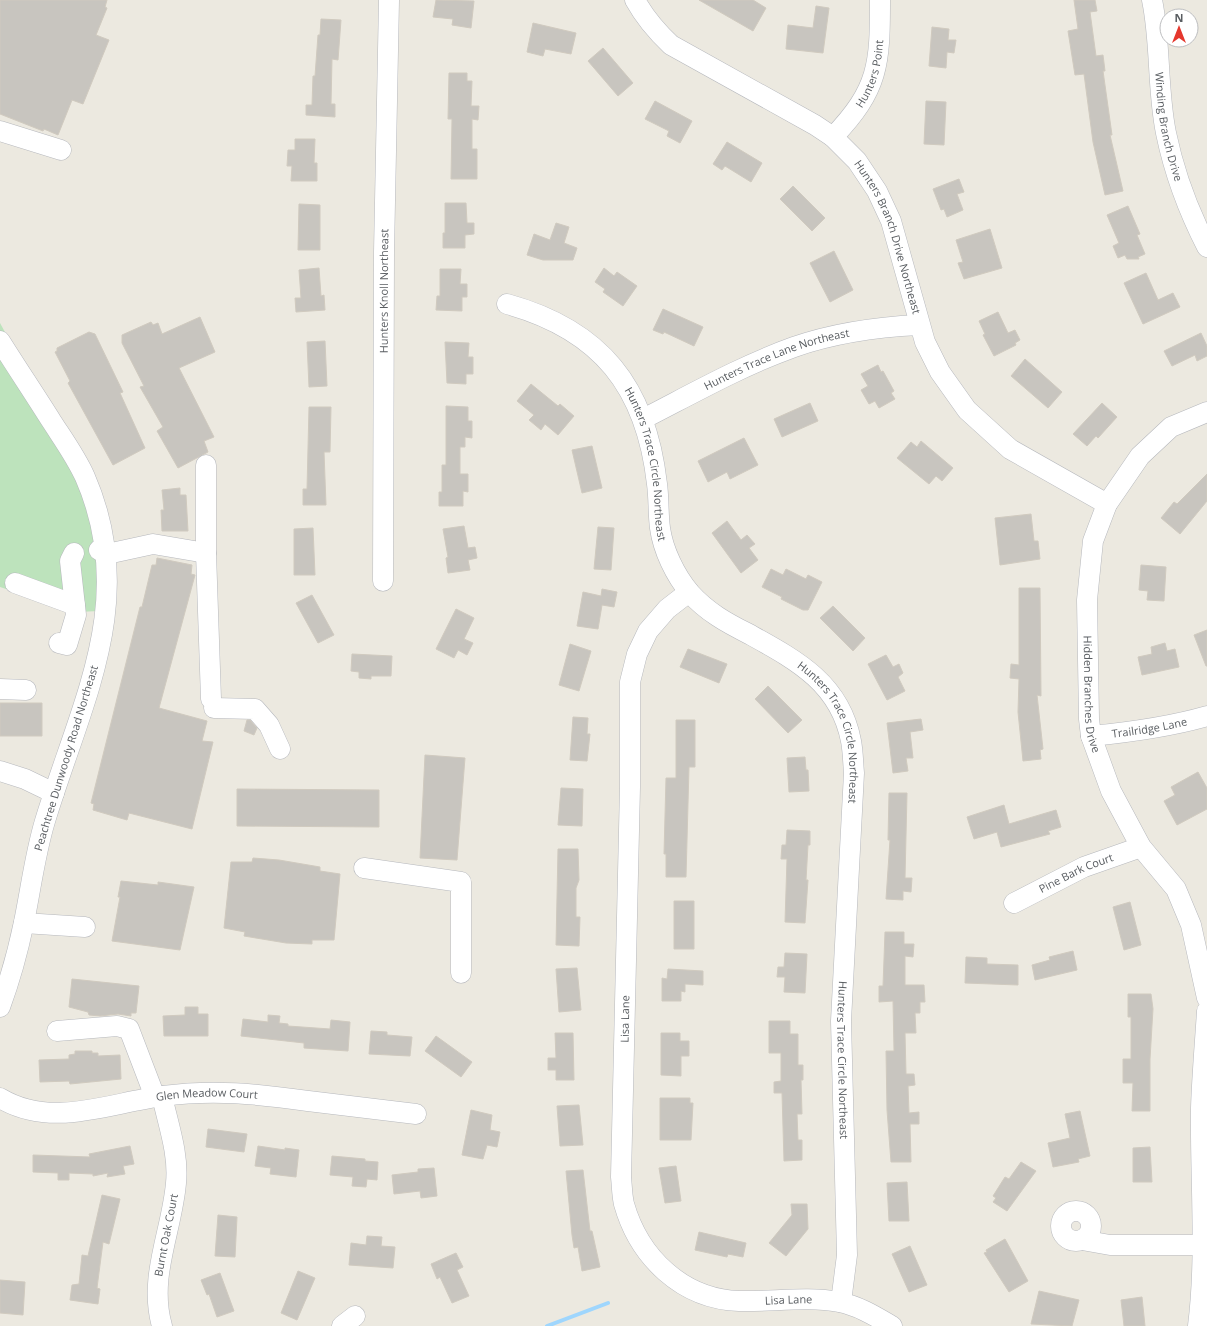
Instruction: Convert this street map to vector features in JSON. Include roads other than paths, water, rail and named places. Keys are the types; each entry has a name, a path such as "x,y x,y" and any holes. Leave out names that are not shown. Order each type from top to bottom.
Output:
{"street":[{"name":"Hunters Knoll Northeast","path":"383,581 384,252 389,0"},
{"name":"Hunters Branch Drive Northeast","path":"635,0 643,15 656,32 671,45 815,125 833,137 857,161 877,191 891,221 925,342 940,372 967,410 1010,449 1107,504"},
{"name":"Hunters Point","path":"833,137 849,120 862,102 873,79 880,47 880,0"},
{"name":"Winding Branch Drive","path":"1157,1 1166,132 1178,178 1201,222 1207,247"},
{"path":"0,130 61,150"},
{"name":"Hunters Trace Circle Northeast","path":"507,304 553,320 590,344 609,362 623,379 635,398 643,419 656,471 660,526 663,540 673,566 689,592 703,606 719,618 791,657 812,673 826,688 837,704 846,722 851,742 854,773 841,1021 847,1255 846,1279 841,1302"},
{"name":"Hunters Trace Lane Northeast","path":"643,419 752,364 795,346 855,331 919,325"},
{"name":"Peachtree Dunwoody Road Northeast","path":"0,341 70,450 84,475 102,528 107,605 103,631 77,728 54,793 40,840 24,923 10,980 0,1007"},
{"name":"Hidden Branches Drive","path":"1207,412 1171,427 1140,456 1107,504 1093,541 1087,600 1089,720 1091,736 1111,791 1141,847 1176,888 1191,925 1207,998"},
{"path":"206,466 206,553 213,704 254,709 269,725 280,749"},
{"path":"59,643 67,646 76,615 70,561 78,547 96,546 103,552 153,544 206,553"},
{"path":"15,583 75,605"},
{"name":"Lisa Lane","path":"689,592 667,609 648,631 637,654 630,682 630,787 621,1177 624,1203 634,1232 649,1256 671,1277 695,1292 711,1297 737,1301 824,1300 841,1302 870,1312 892,1326"},
{"path":"0,689 26,690"},
{"name":"Trailridge Lane","path":"1091,736 1140,731 1181,724 1207,716"},
{"path":"0,771 25,779 54,793"},
{"name":"Pine Bark Court","path":"1014,903 1084,867 1141,847"},
{"path":"364,868 461,882 461,973"},
{"path":"24,923 85,927"},
{"path":"1198,1326 1201,1303 1202,1244 1201,1108 1207,1011"},
{"name":"Burnt Oak Court","path":"57,1031 117,1026 128,1029 158,1097 174,1148 176,1180 173,1211 157,1274 156,1293 158,1313 162,1326"},
{"name":"Glen Meadow Court","path":"0,1098 29,1111 49,1114 79,1112 158,1097 200,1092 237,1092 416,1114"},
{"path":"1082,1240 1110,1245 1202,1244"}],"waterway":[{"path":"547,1326 608,1303"}]}
